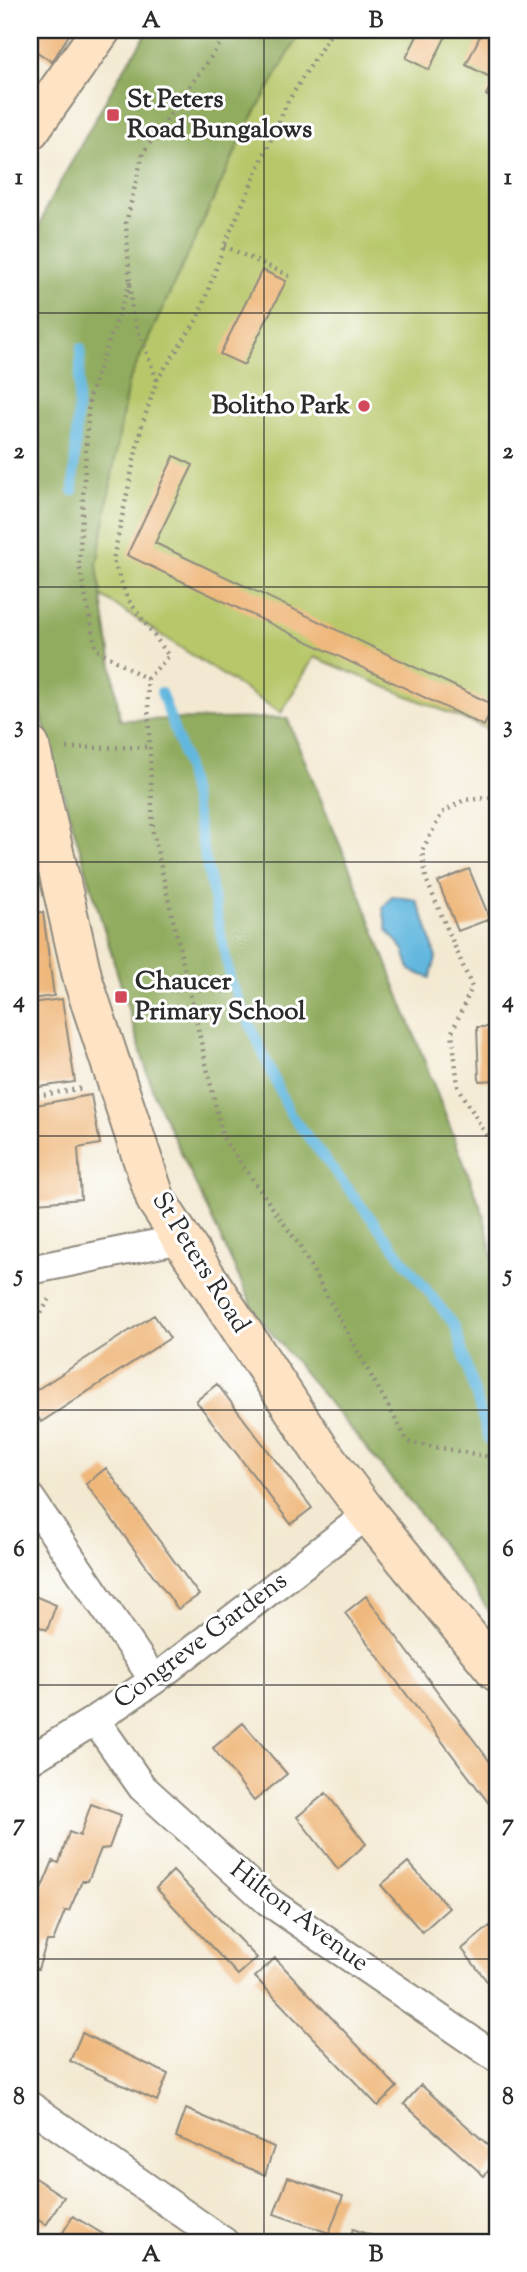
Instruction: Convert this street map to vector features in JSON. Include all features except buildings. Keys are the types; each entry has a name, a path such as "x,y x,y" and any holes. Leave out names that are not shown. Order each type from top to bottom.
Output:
{"street":[{"path":"30,130 101,30"},
{"name":"St Peters Road","path":"30,748 83,980 156,1200 320,1450 368,1514 497,1672"},
{"path":"30,1270 181,1239"},
{"path":"30,1498 154,1680"},
{"name":"Congreve Gardens","path":"30,1760 154,1680 368,1514"},
{"name":"Hilton Avenue","path":"95,1720 142,1787 268,1901 497,2058"},
{"path":"30,2106 224,2242"}],"path":[{"path":"157,380 132,314 126,223 143,153 230,30"},
{"path":"333,30 287,103 224,246 198,318 157,380 141,428 113,560 127,598 169,656 147,679 153,832 223,1138 297,1242 408,1442 497,1458"},
{"path":"224,246 292,277"},
{"path":"130,282 89,397 79,564 96,649 147,679"},
{"path":"30,748 150,747"},
{"path":"497,797 464,800 442,813 422,851 426,879 472,987 452,1032 458,1086 497,1154"},
{"path":"30,1097 118,1083"}],"green space":[{"path":"149,30 302,30 248,125 128,383 97,565 120,720 287,718 355,881 484,1215 497,1278 497,1622 418,1511 256,1314 154,1095 46,736 30,648 30,254 47,206 120,75"},
{"path":"283,30 497,30 497,733 314,657 281,713 95,592 105,383"}],"water":[{"path":"392,896 416,900 436,958 430,978 410,970 404,950 387,930 383,908"}],"waterway":[{"path":"73,491 81,348"},
{"path":"161,692 184,757 231,982 290,1114 455,1326 489,1440"}],"place":[{"name":"St Peters Road Bungalows","path":"113,115"},
{"name":"Bolitho Park","path":"364,406"},
{"name":"Chaucer Primary School","path":"121,997"}]}
